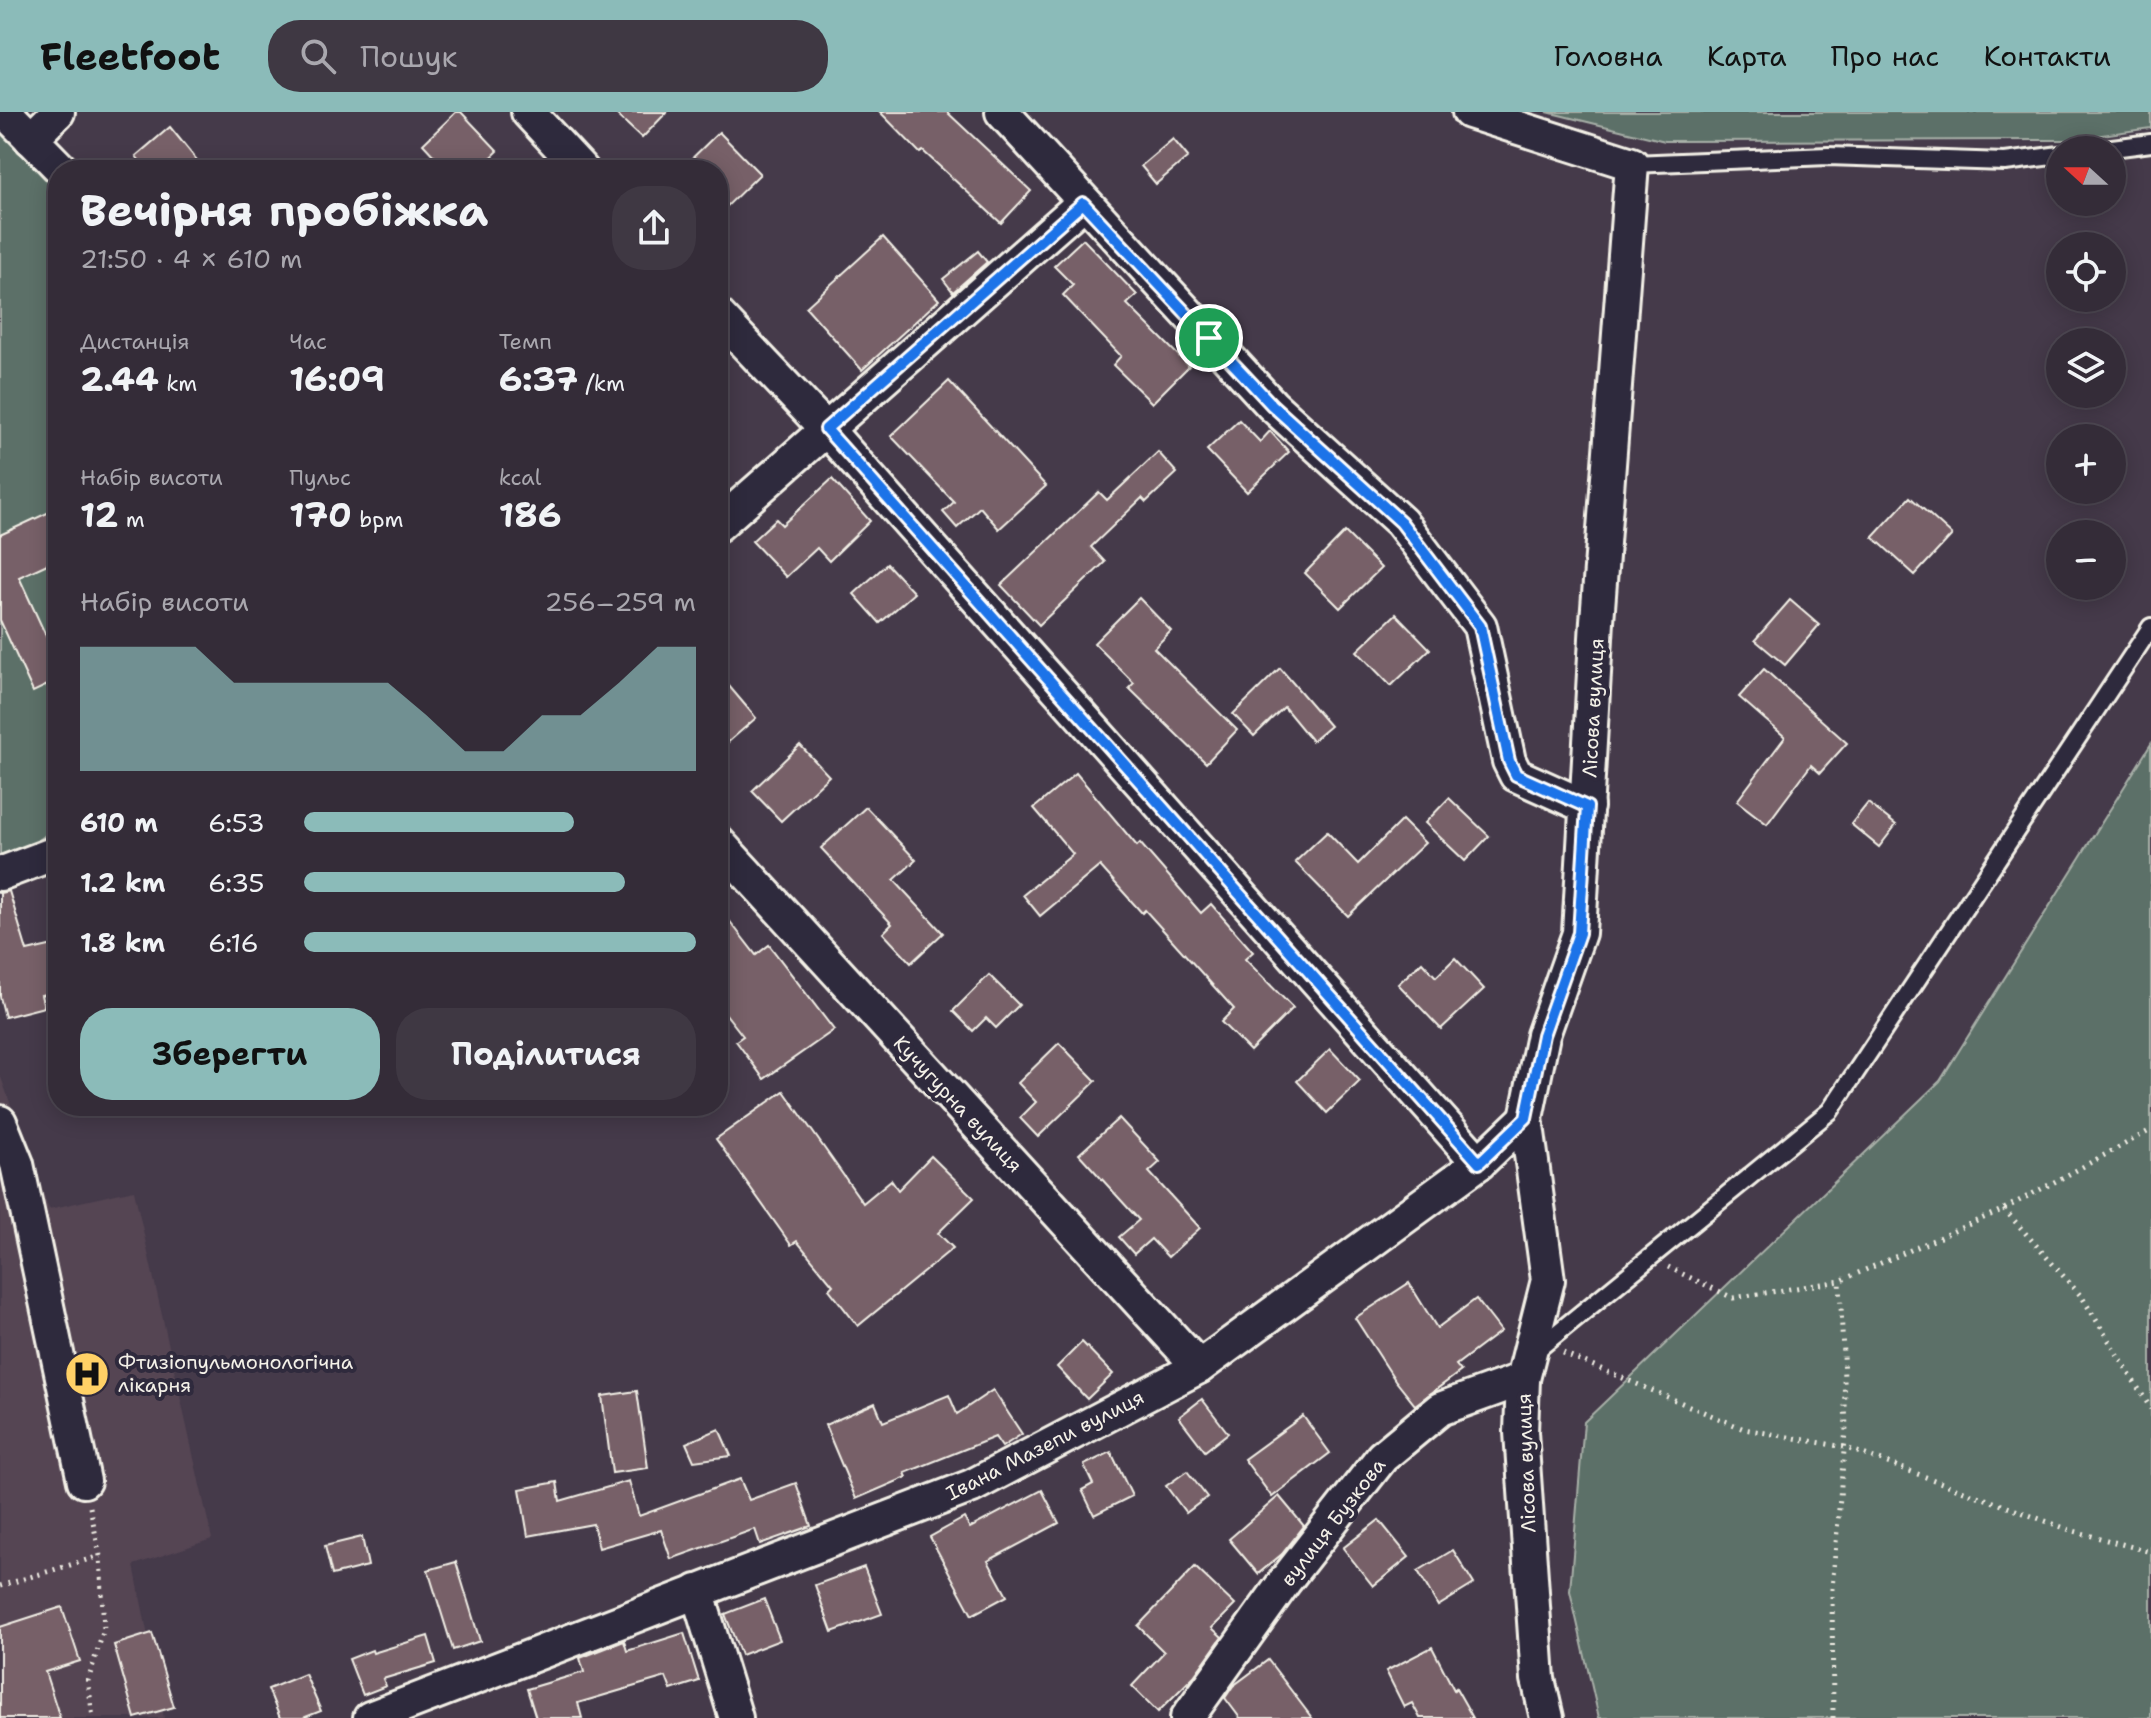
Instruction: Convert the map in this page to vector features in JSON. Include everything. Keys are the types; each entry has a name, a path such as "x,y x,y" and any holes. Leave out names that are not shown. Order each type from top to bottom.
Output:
{"street":[{"path":"5,112 52,160"},
{"path":"31,139 58,112"},
{"path":"528,112 573,160"},
{"path":"1002,112 1272,405 1401,522 1480,626 1509,761 1516,775 1587,807"},
{"path":"1469,112 1632,164"},
{"name":"Лісова вулиця","path":"1547,1718 1538,1679 1521,1432 1548,1280 1526,1118 1543,1035 1579,933 1597,621 1632,164"},
{"path":"728,516 1083,203"},
{"path":"728,326 826,429 1479,1163"},
{"name":"Кучугурна вулиця","path":"728,853 1199,1367"},
{"path":"0,874 48,856"},
{"name":"Івана Мазепи вулиця","path":"370,1718 972,1486 1199,1367 1479,1163 1526,1118"},
{"path":"0,1122 17,1164 84,1481"},
{"name":"вулиця Бузкова","path":"1187,1718 1285,1581 1382,1457 1440,1409 1532,1360"},
{"path":"697,1591 736,1718"}],"lane":[{"path":"2126,146 2151,143"},
{"path":"1632,164 1828,156 2005,162 2046,157"},
{"path":"1532,1360 1650,1258 1830,1111 2151,627"}],"path":[{"path":"1650,1258 1733,1298 1840,1281 2004,1209 2151,1130"},
{"path":"2004,1209 2082,1297 2151,1409"},
{"path":"1833,1718 1832,1589 1844,1447 1840,1281"},
{"path":"1532,1360 1744,1429 1844,1447 2070,1530 2151,1552"},
{"path":"84,1481 100,1556 104,1629 88,1681 93,1718"},
{"path":"0,1586 100,1556"}],"shaded area":[{"name":"Фтизіопульмонологічна лікарня","path":"0,1075 49,1209 134,1190 212,1539 134,1565 164,1718 0,1718"}],"green space":[{"path":"1547,112 2151,112 2151,128 2095,136 2046,136 2046,140 1665,141"},
{"path":"0,130 48,182 48,833 0,871"},
{"path":"2151,744 2151,1718 1599,1718 1570,1591 1584,1422 1940,1081"}],"building":[{"path":"456,112 461,112 498,151 489,160 438,160 423,144"},
{"path":"614,112 667,112 642,138"},
{"path":"880,112 947,112 1031,191 1001,223 923,151 920,153"},
{"path":"170,127 197,160 139,160 136,156"},
{"path":"719,132 760,174 728,205 728,160 690,160"},
{"path":"1173,139 1188,157 1156,184 1141,166"},
{"path":"883,237 939,300 862,370 806,307"},
{"path":"1083,239 1137,295 1127,304 1189,366 1152,403 1113,365 1121,356 1063,295 1073,285 1054,266"},
{"path":"978,251 987,262 953,292 943,279"},
{"path":"949,381 1046,486 999,529 980,507 957,528 943,512 954,502 891,436"},
{"path":"1239,420 1260,442 1270,431 1289,452 1247,492 1207,450"},
{"path":"1158,452 1177,473 1146,502 1142,498 1091,547 1105,562 1039,625 1001,585 1099,492 1107,500"},
{"path":"832,479 870,521 829,561 817,548 786,577 752,541 776,519 782,525"},
{"path":"1910,497 1952,535 1915,575 1873,537"},
{"path":"48,513 48,564 19,577 48,640 48,685 33,692 0,620 0,535"},
{"path":"1345,532 1381,568 1340,608 1305,573"},
{"path":"887,564 914,593 880,623 854,594"},
{"path":"1139,598 1171,631 1154,648 1237,730 1206,763 1129,688 1134,683 1094,643"},
{"path":"1790,600 1819,625 1785,665 1755,640"},
{"path":"1396,614 1430,649 1391,686 1357,651"},
{"path":"1280,668 1330,726 1312,741 1284,707 1254,736 1233,714"},
{"path":"1764,669 1847,743 1820,773 1811,765 1767,824 1737,801 1785,737 1739,697"},
{"path":"728,685 756,718 728,742"},
{"path":"800,745 829,776 781,821 752,791"},
{"path":"1076,773 1137,846 1140,843 1201,913 1211,904 1253,952 1245,959 1293,1008 1250,1051 1221,1022 1234,1009 1145,910 1142,913 1100,866 1040,916 1023,895 1073,854 1034,808"},
{"path":"1449,798 1489,836 1465,861 1425,823"},
{"path":"1868,803 1896,825 1879,847 1851,824"},
{"path":"866,807 916,860 894,880 943,933 911,963 883,933 892,924 821,848"},
{"path":"1402,820 1425,843 1348,916 1295,862 1327,832 1358,864"},
{"path":"9,891 27,951 48,946 48,993 41,995 44,1007 5,1017 0,997 0,893"},
{"path":"728,919 756,955 769,945 834,1030 764,1079 736,1041 743,1036 728,1017"},
{"path":"1455,958 1484,989 1441,1029 1398,984 1422,962 1436,977"},
{"path":"989,975 1019,1005 996,1028 986,1018 973,1031 953,1011"},
{"path":"1059,1043 1096,1081 1038,1137 1020,1118 1036,1102 1018,1083"},
{"path":"1330,1049 1360,1081 1327,1113 1297,1081"},
{"path":"784,1091 863,1203 891,1180 898,1190 931,1156 974,1198 938,1233 953,1248 858,1326 829,1289 833,1285 797,1241 791,1245 716,1139"},
{"path":"1119,1118 1160,1162 1149,1172 1200,1228 1168,1257 1151,1239 1134,1254 1119,1237 1139,1220 1079,1154"},
{"path":"1409,1283 1437,1328 1476,1299 1501,1331 1456,1365 1461,1371 1415,1405 1355,1318"},
{"path":"1082,1342 1113,1374 1087,1399 1057,1367"},
{"path":"993,1390 1022,1434 1002,1447 995,1437 905,1473 907,1477 856,1499 825,1425 875,1403 883,1422 949,1395 957,1414"},
{"path":"637,1391 648,1468 612,1473 602,1396"},
{"path":"1202,1399 1228,1433 1205,1451 1179,1417"},
{"path":"1303,1416 1330,1453 1272,1497 1244,1459"},
{"path":"719,1429 731,1456 694,1461 686,1443"},
{"path":"1111,1452 1132,1496 1094,1515 1082,1490 1093,1484 1084,1465"},
{"path":"1187,1471 1207,1497 1186,1513 1166,1486"},
{"path":"740,1479 749,1500 796,1483 811,1526 760,1544 755,1529 671,1559 661,1530 599,1548 593,1524 528,1536 520,1489 557,1482 560,1501 629,1481 639,1516"},
{"path":"1042,1490 1059,1523 988,1561 1007,1596 972,1615 930,1537 964,1518 970,1528"},
{"path":"1279,1496 1304,1526 1282,1554 1258,1574 1229,1539"},
{"path":"1379,1520 1409,1557 1373,1586 1343,1548"},
{"path":"362,1537 368,1566 332,1575 325,1546"},
{"path":"1453,1550 1474,1584 1438,1606 1418,1571"},
{"path":"456,1562 480,1641 453,1650 428,1570"},
{"path":"864,1567 882,1614 832,1632 815,1585"},
{"path":"1195,1567 1235,1605 1212,1628 1222,1637 1194,1676 1158,1712 1132,1686 1164,1652 1138,1626"},
{"path":"764,1599 780,1640 741,1655 725,1614"},
{"path":"62,1607 80,1661 45,1672 60,1718 0,1718 0,1627"},
{"path":"152,1633 174,1707 135,1718 114,1645"},
{"path":"684,1633 699,1681 671,1690 666,1677 578,1703 582,1718 536,1718 527,1689 584,1672 580,1658 624,1641 627,1651"},
{"path":"428,1636 436,1663 383,1679 386,1686 363,1695 349,1659"},
{"path":"1432,1647 1454,1690 1456,1688 1473,1718 1420,1718 1412,1703 1404,1707 1386,1671"},
{"path":"1268,1660 1312,1718 1240,1718 1225,1698 1233,1686"},
{"path":"305,1674 321,1711 303,1718 280,1718 268,1689"}],"place":[{"name":"Фтизіопульмонологічна лікарня","path":"87,1374"}],"route":[{"path":"1083,203 1209,338 1272,405 1401,522 1480,626 1509,761 1516,775 1587,807 1579,933 1543,1035 1526,1118 1479,1163 826,429 1083,203"}]}
